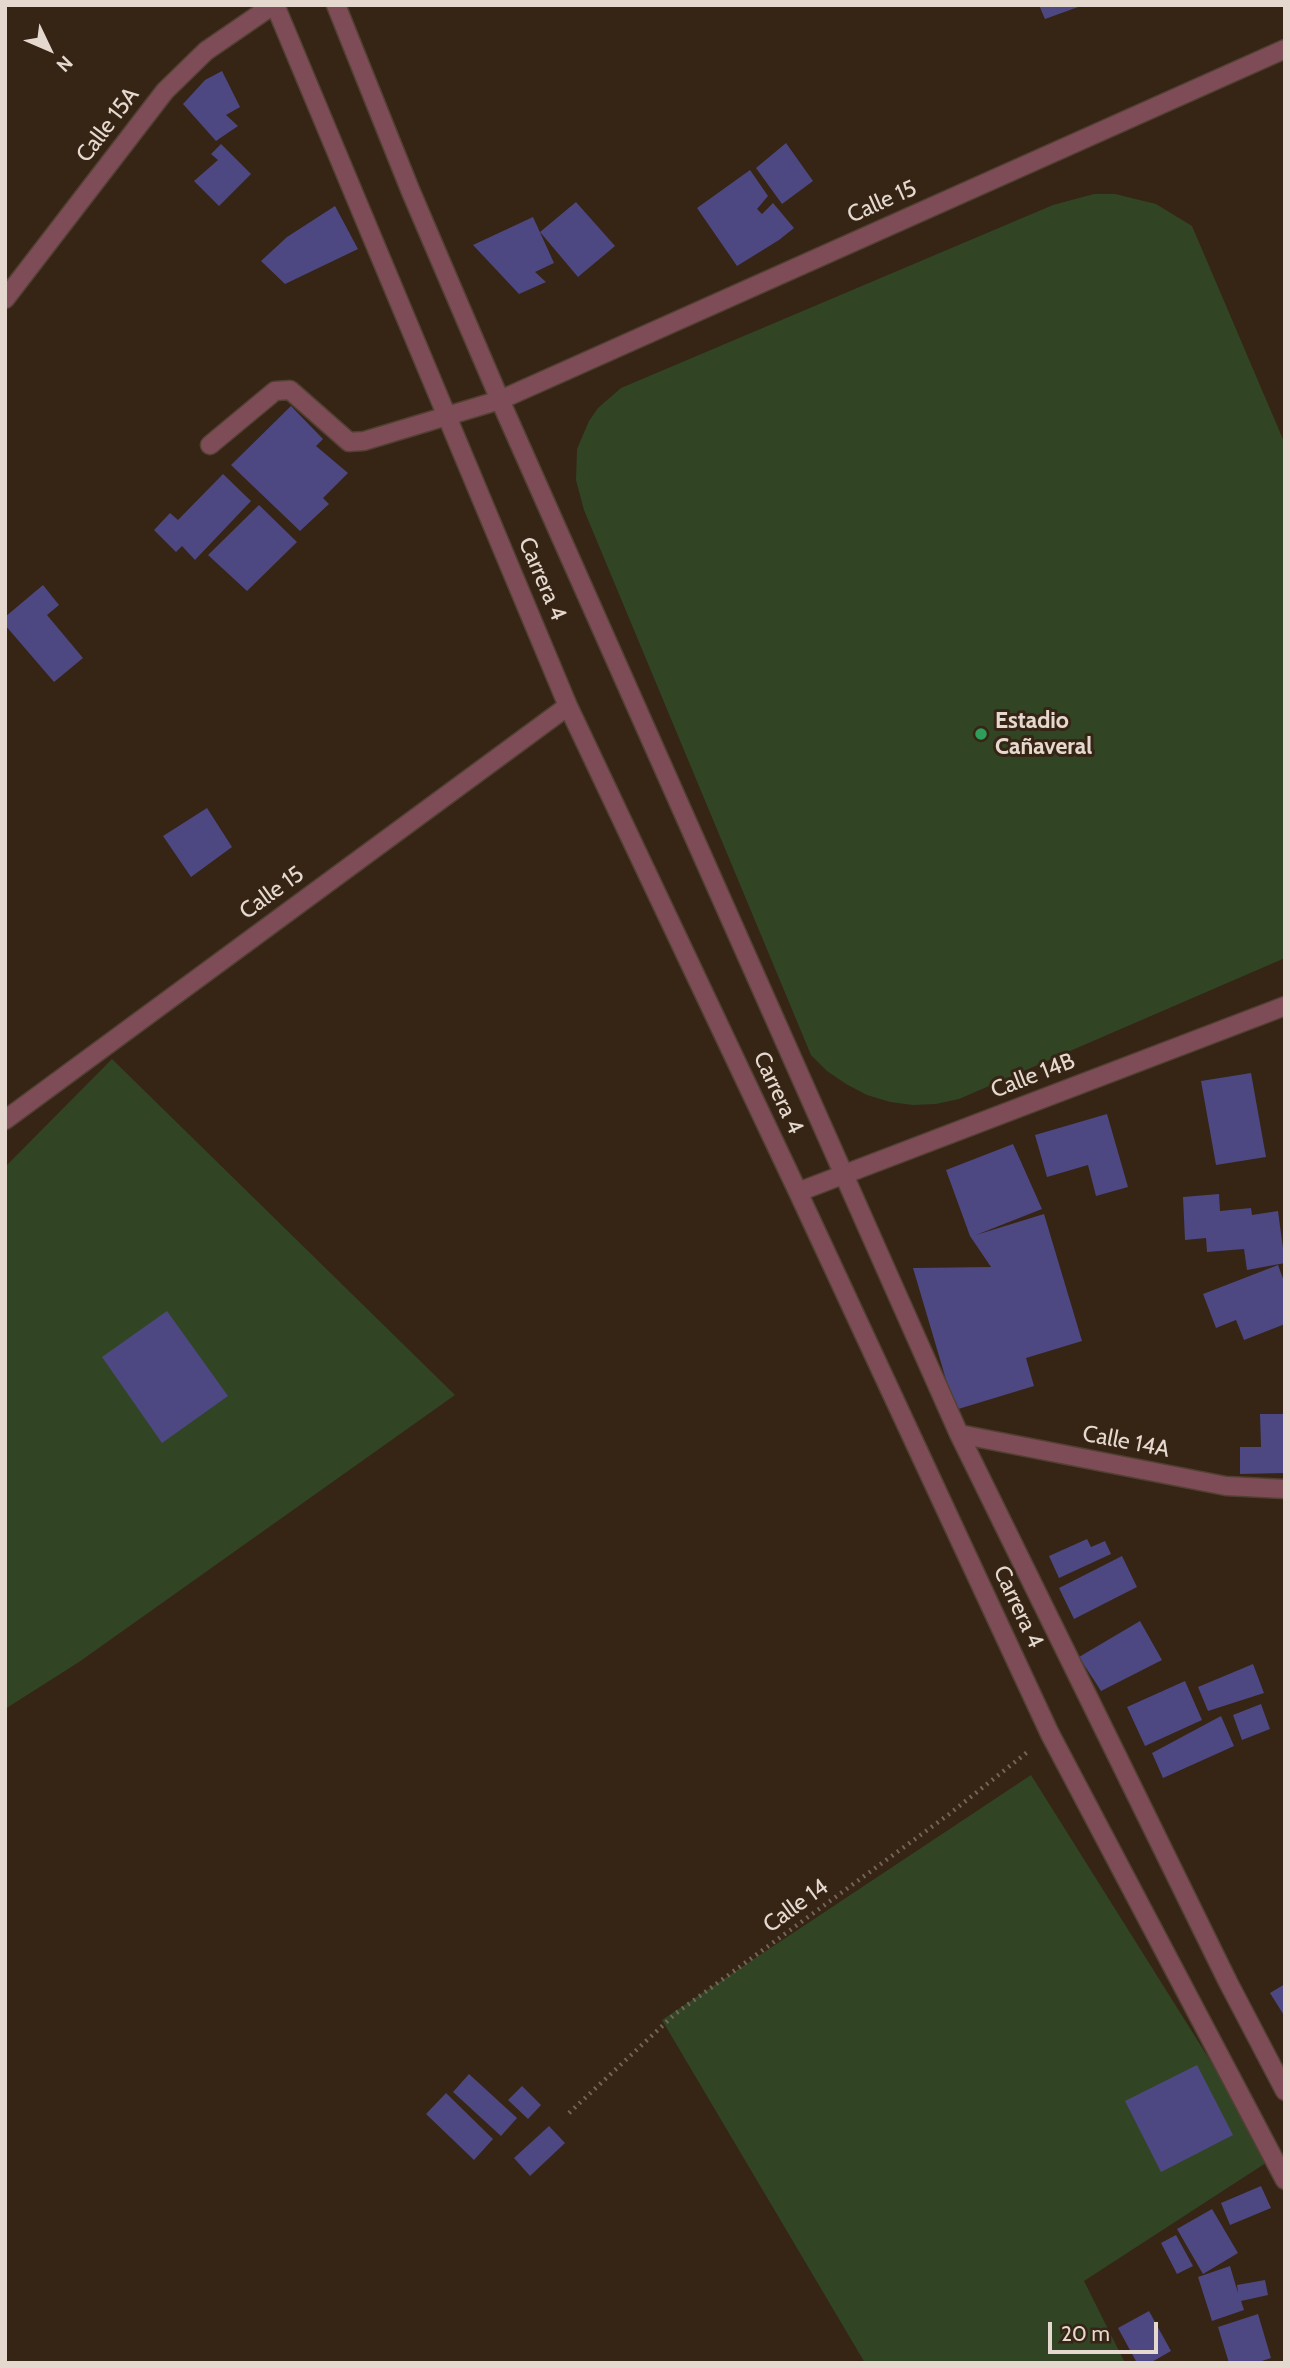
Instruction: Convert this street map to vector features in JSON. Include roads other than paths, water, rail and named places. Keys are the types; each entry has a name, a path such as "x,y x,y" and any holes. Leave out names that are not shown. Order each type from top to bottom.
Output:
{"street":[{"name":"Calle 15A","path":"5,299 165,91 206,51 274,5"},
{"name":"Carrera 4","path":"274,5 568,706 1050,1734 1285,2179"},
{"name":"Carrera 4","path":"337,5 411,191 500,400 959,1434 1228,1982 1285,2091"},
{"name":"Calle 15","path":"209,445 275,391 290,390 349,442 364,441 500,400 1285,49"},
{"name":"Calle 15","path":"5,1120 568,706"},
{"name":"Calle 14B","path":"798,1192 1285,1006"},
{"name":"Calle 14A","path":"959,1434 1226,1486 1285,1489"}],"place":[{"name":"Estadio Cañaveral","path":"981,734"}]}
